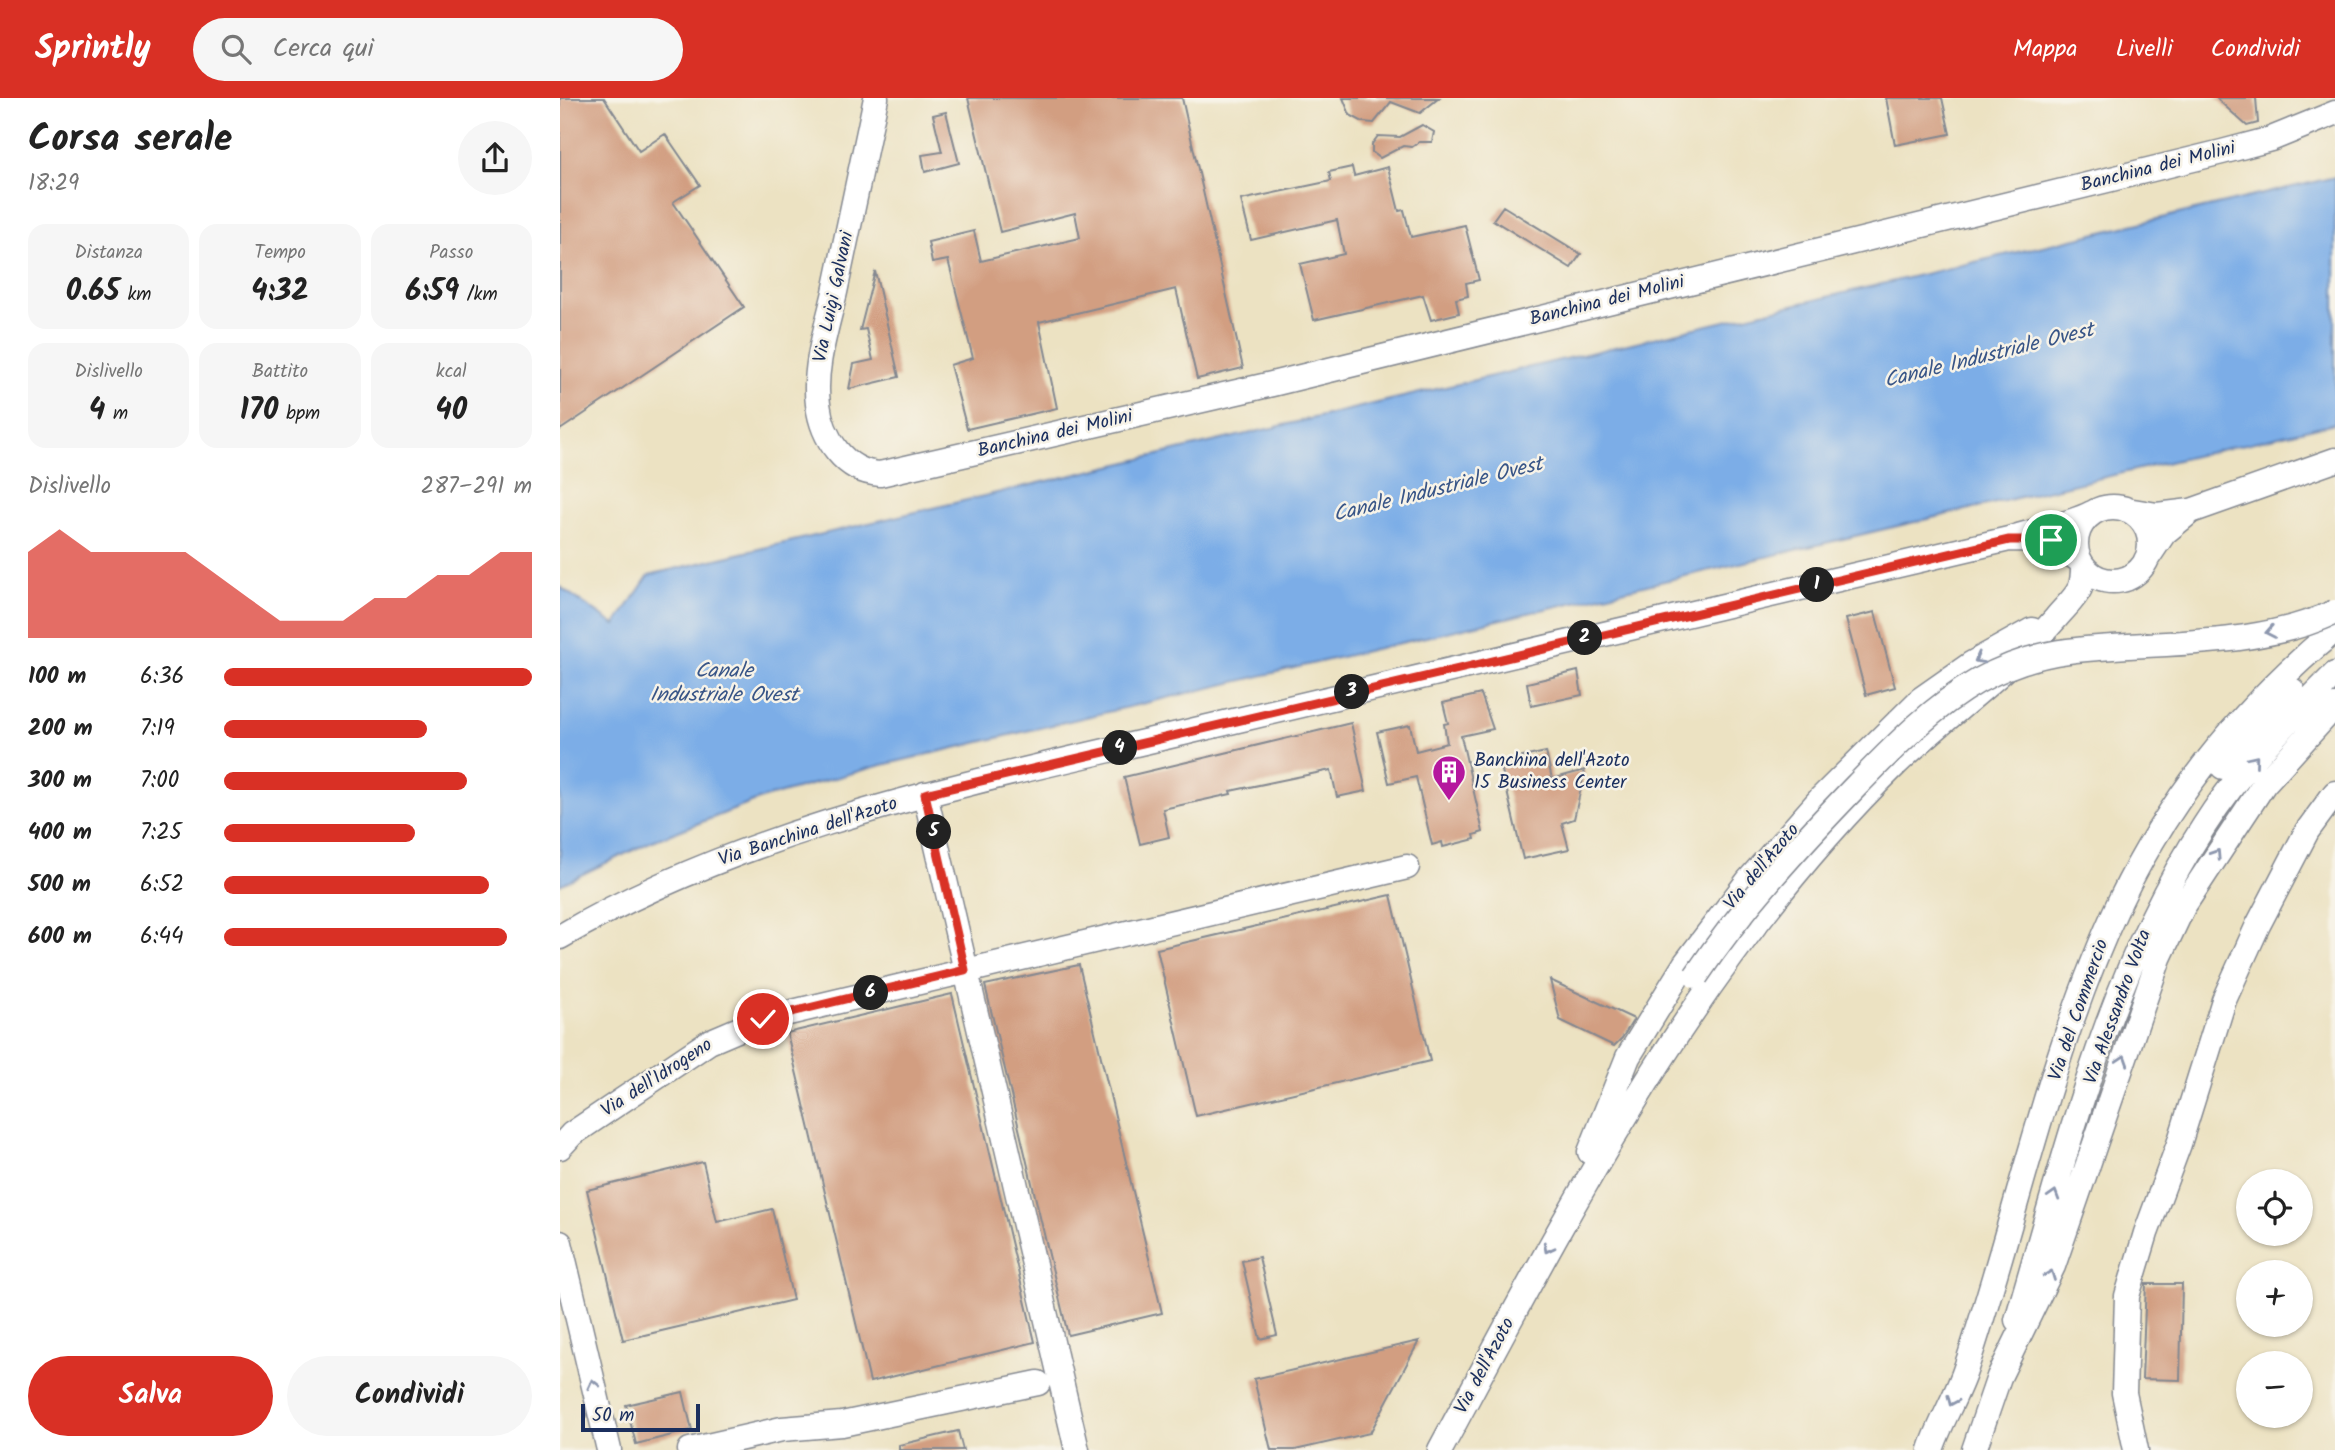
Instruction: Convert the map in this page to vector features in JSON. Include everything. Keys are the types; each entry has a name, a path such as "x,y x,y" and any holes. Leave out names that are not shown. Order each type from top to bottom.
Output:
{"street":[{"name":"Via Luigi Galvani","path":"874,473 854,466 834,446 820,417 817,392 828,322 876,98"},
{"name":"Banchina dei Molini","path":"874,473 1272,384 2208,155 2271,139 2335,113"},
{"path":"2009,540 2035,530 2068,525 2093,513 2115,507 2157,515 2191,511 2335,460"},
{"path":"2127,510 2137,516 2149,537 2146,560"},
{"path":"2009,540 2051,540 2103,580 2116,581 2138,570 2164,533 2191,511"},
{"path":"2081,563 2076,543 2078,531 2093,513"},
{"name":"Via Banchina dell'Azoto","path":"560,937 650,890 738,853 866,810 2009,540"},
{"name":"Via dell'Azoto","path":"1440,1450 1570,1208 1676,1031 1774,897 1898,763 2039,638 2081,586 2081,563"},
{"name":"Via dell'Azoto","path":"1570,1208 1629,1082 1696,976 1757,893 1816,828 1909,735 1977,681 2014,664 2050,654 2260,634 2302,625 2335,612"},
{"name":"Via del Commercio","path":"1931,1450 1966,1370 2014,1206 2074,1018 2121,900 2173,808 2231,730 2272,686 2335,630"},
{"name":"Via Alessandro Volta","path":"2059,1147 2115,951 2164,855 2230,758 2272,710 2335,648"},
{"name":"Via Alessandro Volta","path":"2059,1147 2125,977 2180,864 2205,824 2250,764 2335,674"},
{"path":"1999,1377 2046,1285 2159,958 2183,907 2264,784 2335,706"},
{"path":"2136,1450 2124,1393 2127,1296 2146,1233 2179,1144 2224,1000 2258,925 2307,831 2335,793"},
{"path":"925,794 1077,1450"},
{"name":"Via dell'Idrogeno","path":"560,1147 572,1134 709,1042 744,1025 1407,866"},
{"path":"1966,1370 2021,1230 2059,1147"},
{"path":"1974,1450 1999,1377 2059,1147"},
{"path":"560,1243 609,1450"},
{"path":"690,1450 782,1429 842,1424 1038,1383"}],"water":[{"name":"Canale Industriale Ovest","path":"2335,177 2335,423 874,767 764,798 650,842 560,885 560,587 615,625 649,575"}],"building":[{"path":"560,98 604,98 639,151 665,134 700,185 673,202 744,307 560,430"},
{"path":"968,98 1182,98 1243,368 1197,379 1176,289 1039,322 1057,408 967,429 950,365 973,358 948,260 932,263 928,242 974,231 981,261 1080,238 1075,213 1000,232"},
{"path":"1343,98 1439,98 1420,113 1391,102 1374,123 1363,122 1350,115"},
{"path":"1886,98 1942,98 1950,134 1895,145"},
{"path":"2216,98 2256,98 2258,123 2247,126"},
{"path":"946,112 959,163 925,172 922,155 942,152 933,115"},
{"path":"1422,125 1434,132 1432,142 1419,142 1412,147 1403,146 1380,158 1372,152 1372,144 1378,136 1400,137"},
{"path":"1352,167 1354,176 1388,167 1399,211 1404,210 1411,237 1465,225 1479,280 1466,283 1468,296 1456,299 1459,313 1431,320 1423,295 1314,320 1300,264 1344,254 1337,220 1251,240 1241,200 1331,181 1329,172"},
{"path":"1503,206 1581,254 1571,268 1493,220"},
{"path":"875,271 899,377 849,389 854,364 873,360 866,329 860,330"},
{"path":"1875,612 1895,687 1866,695 1846,619"},
{"path":"1578,671 1582,695 1531,706 1527,683"},
{"name":"Banchina dell'Azoto 15 Business Center","path":"1481,694 1493,729 1461,736 1483,832 1474,835 1475,839 1443,847 1442,842 1432,845 1416,777 1389,783 1377,732 1410,725 1416,751 1447,743 1444,724 1448,723 1443,703"},
{"path":"1351,723 1366,791 1337,797 1331,770 1230,791 1231,794 1163,809 1169,837 1140,844 1124,777"},
{"path":"1546,752 1552,779 1585,770 1574,819 1562,823 1569,849 1523,859 1500,762"},
{"path":"1391,895 1430,1061 1196,1116 1157,949"},
{"path":"1079,965 1162,1313 1068,1335 985,985"},
{"path":"1550,980 1634,1019 1614,1046 1560,1020"},
{"path":"952,994 1035,1342 870,1382 787,1033"},
{"path":"703,1162 717,1222 772,1209 793,1300 623,1340 587,1190"},
{"path":"1259,1257 1277,1335 1260,1339 1242,1261"},
{"path":"2146,1284 2182,1284 2180,1380 2142,1379"},
{"path":"1419,1341 1370,1433 1295,1450 1271,1450 1254,1379"},
{"path":"683,1392 692,1430 636,1444 626,1405"},
{"path":"958,1431 963,1450 899,1450 899,1445"}],"place":[{"name":"Banchina dell'Azoto 15 Business Center","path":"1449,802"}],"route":[{"path":"763,1019 965,970 925,794 1499,657 2009,540 2051,540"}]}
